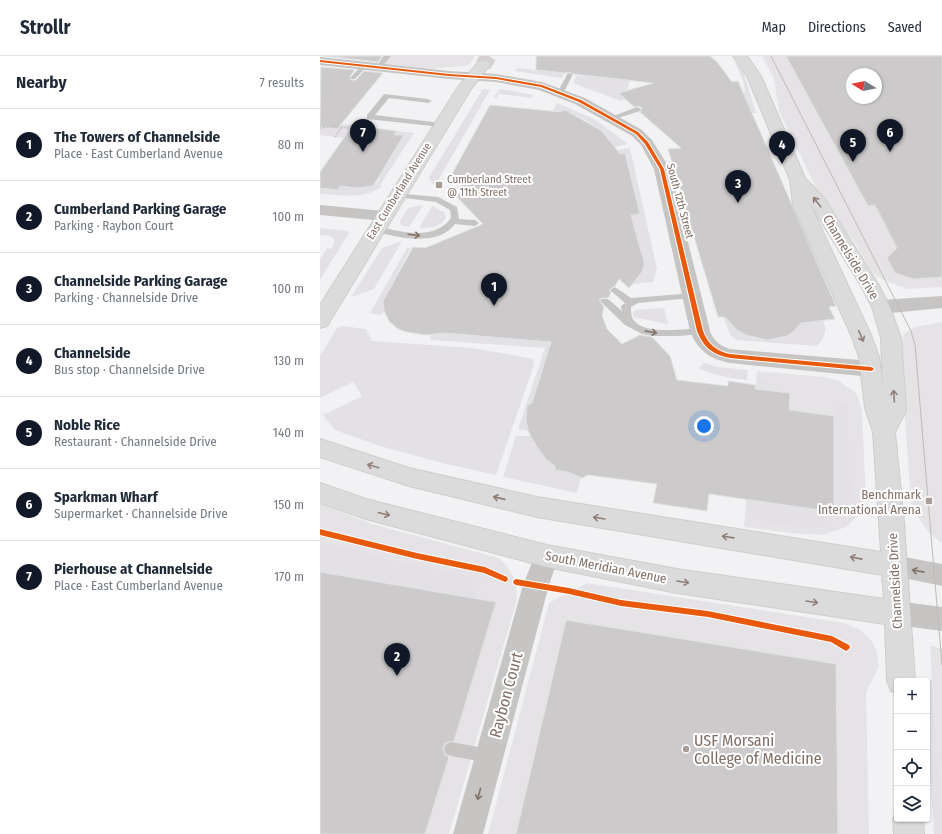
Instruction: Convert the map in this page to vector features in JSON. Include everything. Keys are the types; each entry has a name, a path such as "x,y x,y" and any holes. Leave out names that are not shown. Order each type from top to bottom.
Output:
{"main road":[{"name":"Channelside Drive","path":"740,56 752,62 798,180 801,205 861,335 871,369 876,408 884,432 892,523 901,678"},
{"name":"East Cumberland Avenue","path":"320,321 441,125 478,70"},
{"name":"Channelside Drive","path":"798,180 818,202 861,270 881,307 891,338 896,411 884,432"},
{"path":"809,224 830,249 840,271 849,284 868,301 881,307"},
{"path":"320,448 409,477 537,507 856,558 894,566"},
{"name":"South Meridian Avenue","path":"320,493 366,509 547,556 684,582 857,609 897,613"},
{"path":"908,822 909,834"}],"street":[{"name":"South 12th Street","path":"320,61 449,75 478,70 561,93 612,118 642,137 656,155 662,169 700,331 705,342 714,351 723,354 871,369"},
{"path":"320,210 380,223"},
{"path":"881,307 942,302"},
{"name":"Raybon Court","path":"468,834 535,590 547,556"},
{"path":"894,566 942,575"},
{"path":"897,613 942,618"}],"lane":[{"path":"561,93 570,74"},
{"path":"428,101 387,96 370,117 441,125"},
{"path":"612,118 637,109"},
{"path":"380,223 421,236 435,234 447,228 454,221 454,209 438,200 397,195"},
{"path":"454,221 475,223"},
{"path":"615,290 629,301 692,295"},
{"path":"606,301 630,324 639,330 661,333 700,331"},
{"path":"630,324 625,314 626,306 635,301"},
{"path":"451,749 490,756"}],"path":[{"path":"332,126 337,121"},
{"path":"320,128 332,126 362,129"},
{"path":"335,137 342,127"}],"shaded area":[{"path":"320,56 475,56 470,64 464,66 428,69"},
{"path":"762,56 942,56 942,287 907,289 882,279 872,272 855,243 822,200 779,111 774,79"},
{"path":"735,63 740,64 742,67 756,113 752,113 744,94 745,91 743,81"},
{"path":"517,68 564,73 562,78 515,71"},
{"path":"577,75 630,80 627,92 621,95 625,99 621,101 573,83"},
{"path":"483,89 490,90 435,186 429,177"},
{"path":"501,89 533,95 532,98 499,94 497,98 493,97"},
{"path":"557,103 594,119 628,144 614,147 598,128 576,115 573,116 553,111"},
{"path":"331,120 343,121 342,124 377,128 375,132 344,138 320,135 320,127 325,127"},
{"path":"396,131 414,133 380,185 382,186 360,195 344,196 320,194 320,187 338,190 342,184 362,188 372,186 376,183 380,179 378,178 404,136 394,135"},
{"path":"630,148 657,269 653,282 632,284 638,278 644,265 631,215 640,214 625,154 617,154 616,150"},
{"path":"423,205 409,227 401,225 400,221 408,208"},
{"path":"432,206 444,212 446,218 438,226 419,228"},
{"path":"320,228 347,231 349,233 320,280 320,260 327,248 331,249 334,244 334,239 330,236 320,235"},
{"path":"402,241 374,289 351,297 382,248"},
{"path":"407,248 411,248 383,301 384,312 379,315 370,313"},
{"path":"664,308 668,324 633,317 633,312 636,310"},
{"path":"727,316 737,330 756,338 774,339 783,337 797,326 801,317 809,322 823,320 825,327 824,334 822,340 817,346 736,340 731,336 723,317"},
{"path":"942,322 942,543 929,533 915,512 911,503 900,350 904,334 915,327"},
{"path":"342,326 366,329 372,341 473,348 534,359 533,368 496,475 442,463 380,446 335,430 323,415 362,396 353,382 320,398 320,356 337,328"},
{"path":"447,332 467,332 467,335 551,342 540,397 526,407 528,410 526,421 529,431 518,429 545,348 430,340 430,335"},
{"path":"704,363 717,367 748,370 747,380 717,375 705,371 699,368"},
{"path":"757,371 824,377 838,380 857,394 862,411 866,500 860,514 846,527 823,535 801,534 744,527"},
{"path":"760,381 768,381 767,391 763,391 755,501 834,512 831,526 808,528 745,518 747,497 751,497"},
{"path":"837,405 847,406 850,497 846,510 834,512 834,417 836,417"},
{"path":"516,436 531,436 546,459 581,477 577,493 503,477"},
{"path":"320,504 372,524 499,558 507,566 516,582 517,599 449,834 320,834"},
{"path":"320,542 397,562 481,579 475,599 320,572"},
{"name":"USF Morsani College of Medicine","path":"587,583 845,623 860,630 872,641 877,652 879,667 866,692 869,834 488,834 549,603"},
{"path":"930,645 942,649 942,807 932,680"},
{"path":"930,680 932,680 942,807 942,834 934,834 930,777"}],"building":[{"path":"325,56 382,56 378,62"},
{"path":"536,56 710,56 717,62 732,82 738,81 836,306 829,307 835,319 801,323 787,336 767,340 746,335 737,330 725,317 718,317 668,149 681,148 640,112 642,108 638,106 634,107 619,93 653,83 574,74 568,72 536,70"},
{"path":"786,56 942,56 942,277 913,279 895,273 887,258 897,248 875,205 868,206"},
{"path":"321,67 355,70 350,76 351,80 356,80 364,71 383,73 337,129 320,127"},
{"path":"490,105 560,112 565,110 602,131 620,154 625,153 640,214 631,215 644,260 644,266 642,272 629,288 619,279 615,286 609,290 611,293 608,298 602,298 599,300 604,307 602,315 607,329 622,344 640,335 652,337 670,356 677,380 728,386 728,381 756,385 755,389 790,393 789,410 834,416 834,512 709,494 707,511 653,503 657,484 588,475 582,478 568,472 555,470 555,466 546,459 537,447 529,433 526,421 527,406 532,403 551,342 444,333 426,335 406,332 398,329 389,321 384,311 383,301 413,247 425,248 483,224 455,195 466,191 452,174"},
{"path":"353,125 396,131 394,135 404,135 373,186 358,188 340,186 338,190 320,188 320,172"},
{"path":"320,572 496,602 454,741 445,743 443,748 445,755 449,757 425,834 320,834"},
{"name":"USF Morsani College of Medicine","path":"566,620 836,664 838,834 516,834"}],"tunnel":[{"path":"483,65 489,56"}],"tram line":[{"path":"771,56 911,331 915,345 942,665"}],"cycle path":[{"path":"320,61 449,75 496,78 542,86 580,101 637,133 647,143 662,169 700,331 707,345 719,353 730,356 871,369"},
{"path":"320,532 417,556 485,570 505,579"},
{"path":"516,582 569,591 621,603 708,614 832,639 846,647"}],"place":[{"name":"Pierhouse at Channelside","path":"363,152"},
{"name":"Sparkman Wharf","path":"890,152"},
{"name":"Noble Rice","path":"853,162"},
{"name":"Channelside","path":"782,164"},
{"name":"Cumberland Street @ 11th Street","path":"439,185"},
{"name":"Channelside Parking Garage","path":"738,203"},
{"name":"The Towers of Channelside","path":"494,306"},
{"name":"Benchmark International Arena","path":"929,501"},
{"name":"Cumberland Parking Garage","path":"397,676"},
{"name":"USF Morsani College of Medicine","path":"686,749"}]}
